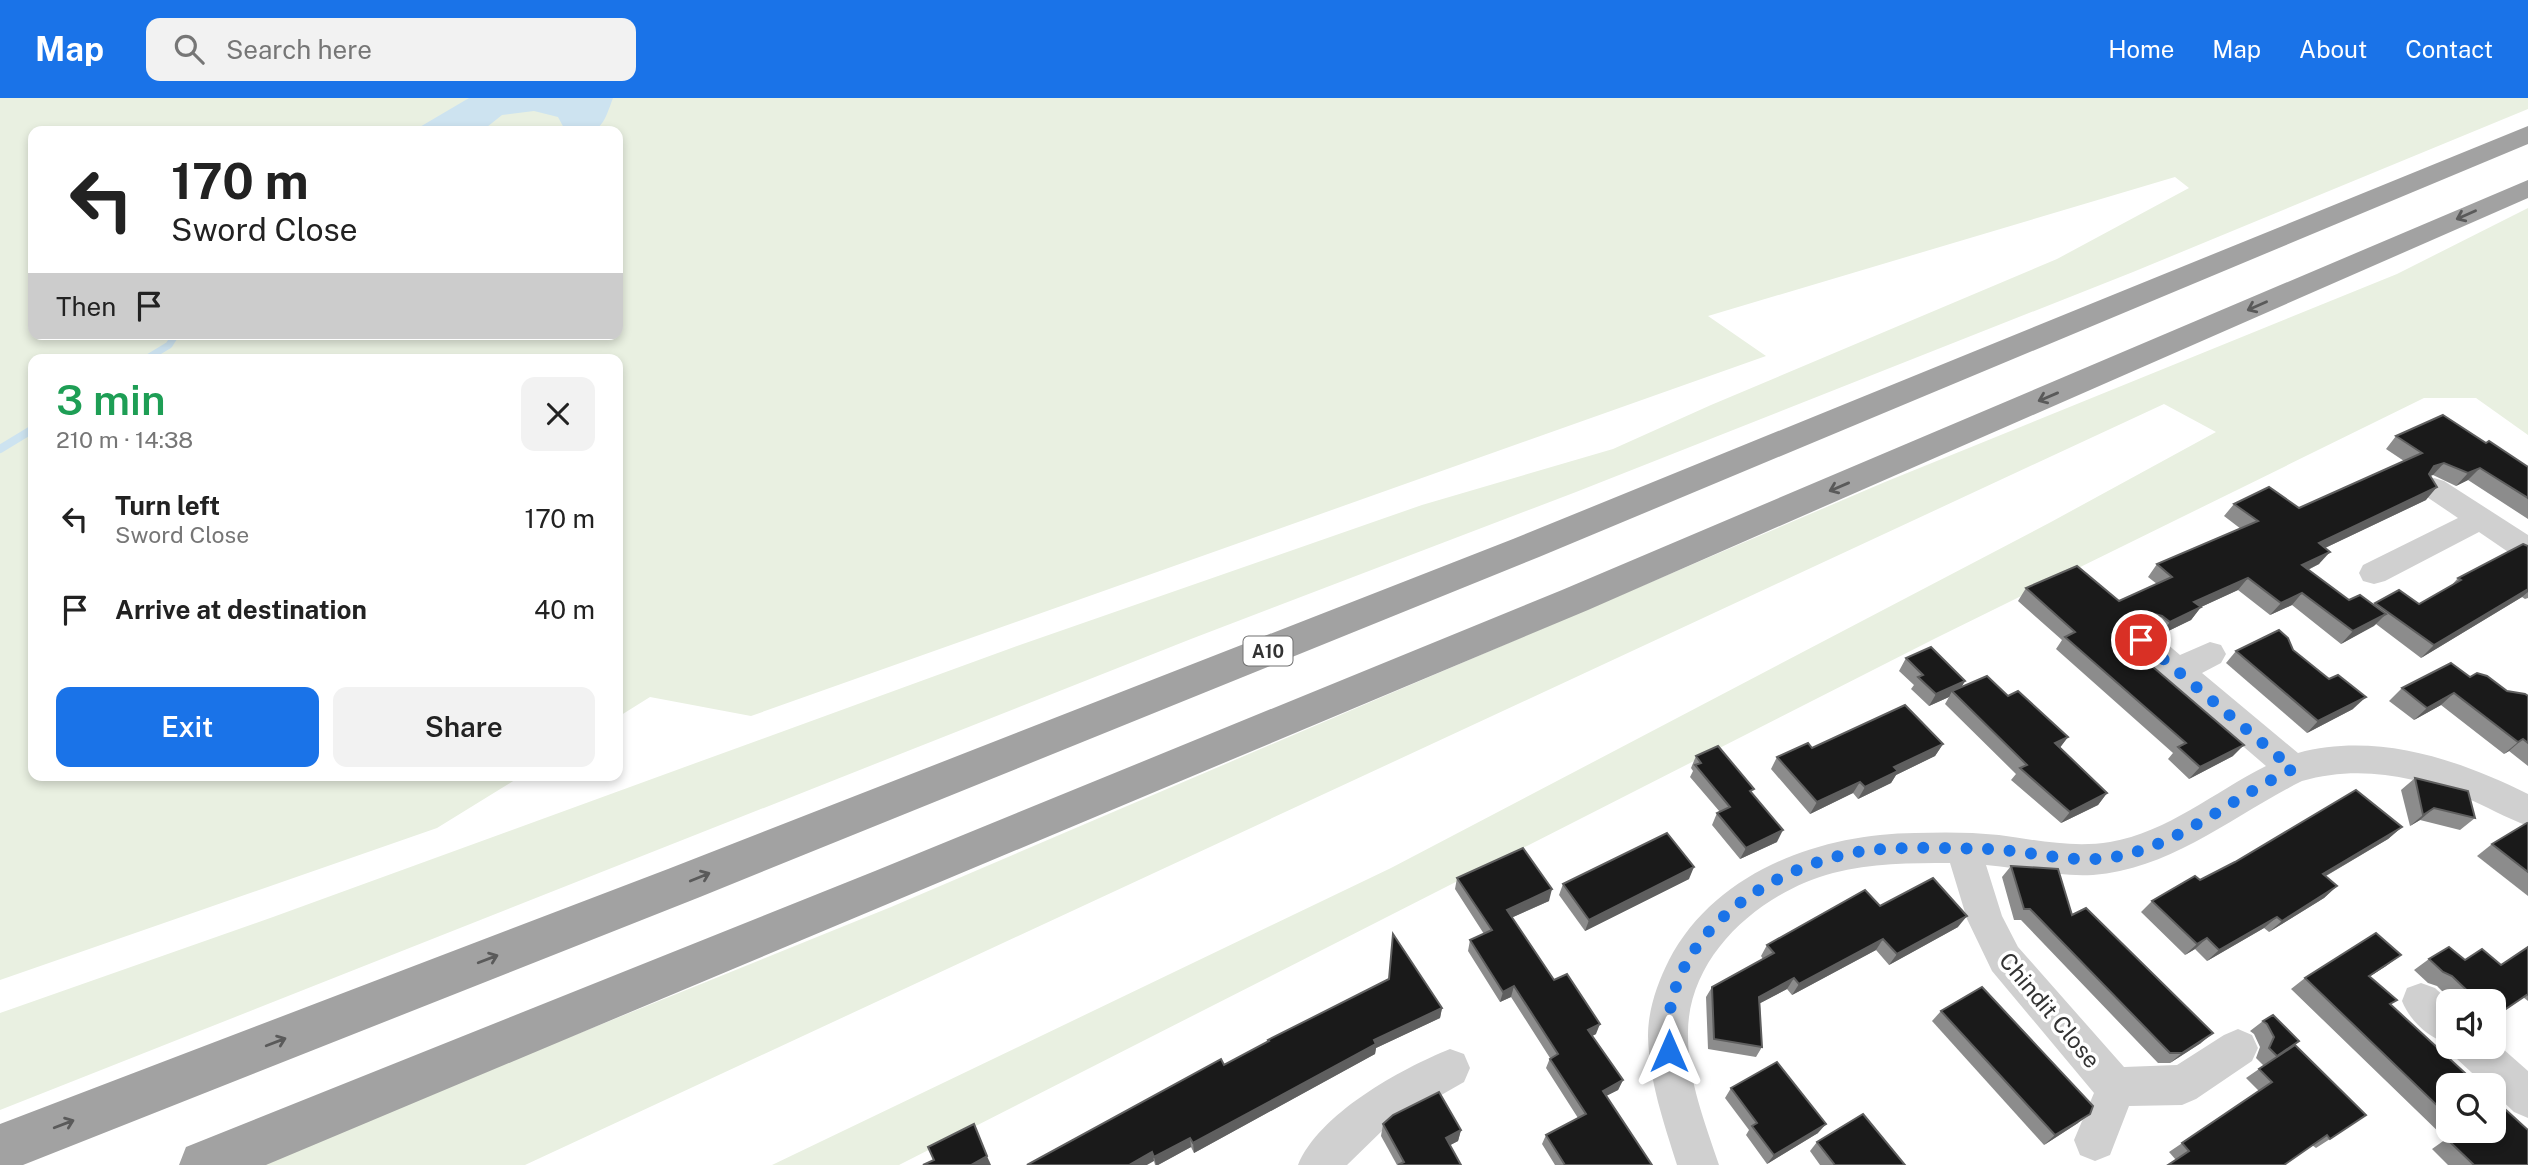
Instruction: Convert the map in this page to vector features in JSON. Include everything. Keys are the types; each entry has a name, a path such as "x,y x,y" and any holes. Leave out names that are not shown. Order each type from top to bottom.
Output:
{"highway":[{"name":"A10","path":"0,1149 697,878 1487,564 2528,134"},
{"path":"204,1165 720,955 1561,606 2161,349 2528,188"}],"street":[{"path":"2434,488 2528,550"},
{"path":"2374,573 2480,519"},
{"path":"2141,640 2293,769"},
{"path":"2178,670 2210,654"},
{"path":"1698,1165 1680,1108 1669,1051 1669,1017 1674,992 1690,956 1706,933 1761,889 1808,866 1866,851 1963,848 2086,858 2128,854 2168,839 2293,769 2307,763 2342,759 2399,764 2464,781 2528,811"},
{"name":"Chindit Close","path":"1963,848 1984,919 2005,959 2116,1088"},
{"path":"2095,1140 2116,1088 2143,1084 2182,1085 2238,1048"},
{"path":"2490,1059 2522,1081"},
{"path":"1319,1165 1348,1133 1373,1112 1450,1068"}],"green space":[{"path":"0,98 2528,98 2528,109 2133,272 1576,492 1191,639 0,1110 0,1013 273,917 1017,646 1422,505 1613,449 2057,259 2189,188 2175,177 1708,316 1766,356 751,716 650,697 623,714 623,354 28,354 28,781 513,781 437,828 0,980"},
{"path":"2528,208 2528,435 2476,398 2424,398 1936,638 899,1165 772,1165 1391,868 2051,522 2216,432 2164,404 525,1165 254,1165 891,907 1885,482 2397,274"}],"water":[{"path":"469,98 613,98 599,126 563,126 558,117 534,111 502,115 488,126 421,126"}],"building":[{"path":"2443,415 2528,467 2528,498 2480,468 2468,473 2444,463 2434,466 2429,474 2437,487 2319,543 2330,552 2302,565 2349,600 2360,595 2386,614 2353,631 2302,593 2281,603 2248,578 2194,602 2201,607 2170,622 2151,613 2137,617 2132,626 2137,638 2125,643 2244,745 2200,767 2178,747 2186,743 2065,637 2075,632 2026,588 2077,566 2119,601 2172,577 2157,564 2258,521 2234,504 2269,487 2299,508 2422,453 2396,436"},
{"path":"2523,544 2528,546 2528,589 2434,645 2375,603 2399,590 2419,604 2461,580 2458,578"},
{"path":"2279,630 2288,638 2293,650 2329,679 2338,675 2366,697 2318,721 2236,651"},
{"path":"1931,647 1965,681 1936,694 1918,677 1923,675 1906,658"},
{"path":"2451,663 2470,677 2477,673 2487,676 2507,691 2528,696 2528,743 2523,739 2518,742 2454,693 2427,708 2402,688"},
{"path":"1987,676 2008,696 2018,691 2068,737 2055,743 2107,793 2070,812 2020,768 2027,765 1952,691"},
{"path":"1905,705 1943,744 1894,767 1898,771 1865,787 1860,782 1817,802 1777,757 1808,743 1812,748"},
{"path":"1718,746 1754,789 1750,791 1783,830 1746,848 1717,813 1730,807 1695,765 1701,763 1696,756"},
{"path":"2415,778 2468,791 2475,818 2434,808 2423,815"},
{"path":"2356,790 2402,827 2323,874 2337,886 2282,921 2277,917 2219,950 2207,938 2197,944 2152,901 2195,876 2200,880 2235,862"},
{"path":"2528,824 2528,872 2492,844"},
{"path":"1667,833 1694,867 1589,920 1563,884"},
{"path":"1523,848 1552,889 1507,910 1554,980 1567,974 1600,1024 1588,1030 1623,1080 1603,1091 1652,1165 1565,1165 1546,1135 1586,1114 1550,1059 1558,1054 1514,986 1503,992 1470,940 1492,930 1457,878"},
{"path":"2011,866 2058,869 2072,915 2086,908 2213,1033 2182,1053 2170,1053 2030,909 2024,909"},
{"path":"1933,878 1967,916 1897,954 1883,939 1799,984 1794,978 1759,997 1762,1047 1714,1039 1712,987 1774,953 1767,945 1865,890 1880,906"},
{"path":"2376,933 2401,955 2369,976 2397,1000 2390,1004 2436,1046 2436,1059 2450,1059 2465,1073 2436,1073 2436,1104 2305,978"},
{"path":"1393,934 1442,1008 1374,1040 1376,1044 1193,1143 1190,1138 1154,1157 1152,1152 1129,1165 1027,1165 1221,1059 1224,1065 1389,979"},
{"path":"2449,947 2465,960 2482,949 2501,965 2528,947 2528,994 2506,1009 2506,989 2466,989 2429,959"},
{"path":"1982,987 2093,1106 2090,1114 2055,1135 1941,1011"},
{"path":"2273,1015 2299,1041 2277,1056 2269,1048 2274,1037 2263,1021"},
{"path":"2295,1045 2366,1115 2330,1139 2327,1135 2284,1165 2168,1165 2189,1151 2182,1143 2272,1082 2259,1069"},
{"path":"1777,1062 1826,1124 1774,1155 1752,1126 1757,1123 1731,1088"},
{"path":"1439,1092 1461,1130 1446,1138 1461,1165 1398,1165 1404,1162 1383,1124 1393,1115"},
{"path":"2506,1110 2528,1130 2528,1165 2474,1165 2451,1143 2506,1143"},
{"path":"1863,1114 1905,1165 1835,1165 1817,1142"},
{"path":"974,1124 987,1156 971,1165 923,1165 934,1160 928,1147"}],"waterway":[{"path":"154,354 172,340"},
{"path":"0,449 28,432"}],"route":[{"path":"1669,1051 1669,1017 1674,992 1690,956 1706,933 1753,895 1779,879 1808,866 1866,851 1989,849 2045,856 2105,858 2128,854 2168,839 2272,778 2293,769 2141,640"}]}
